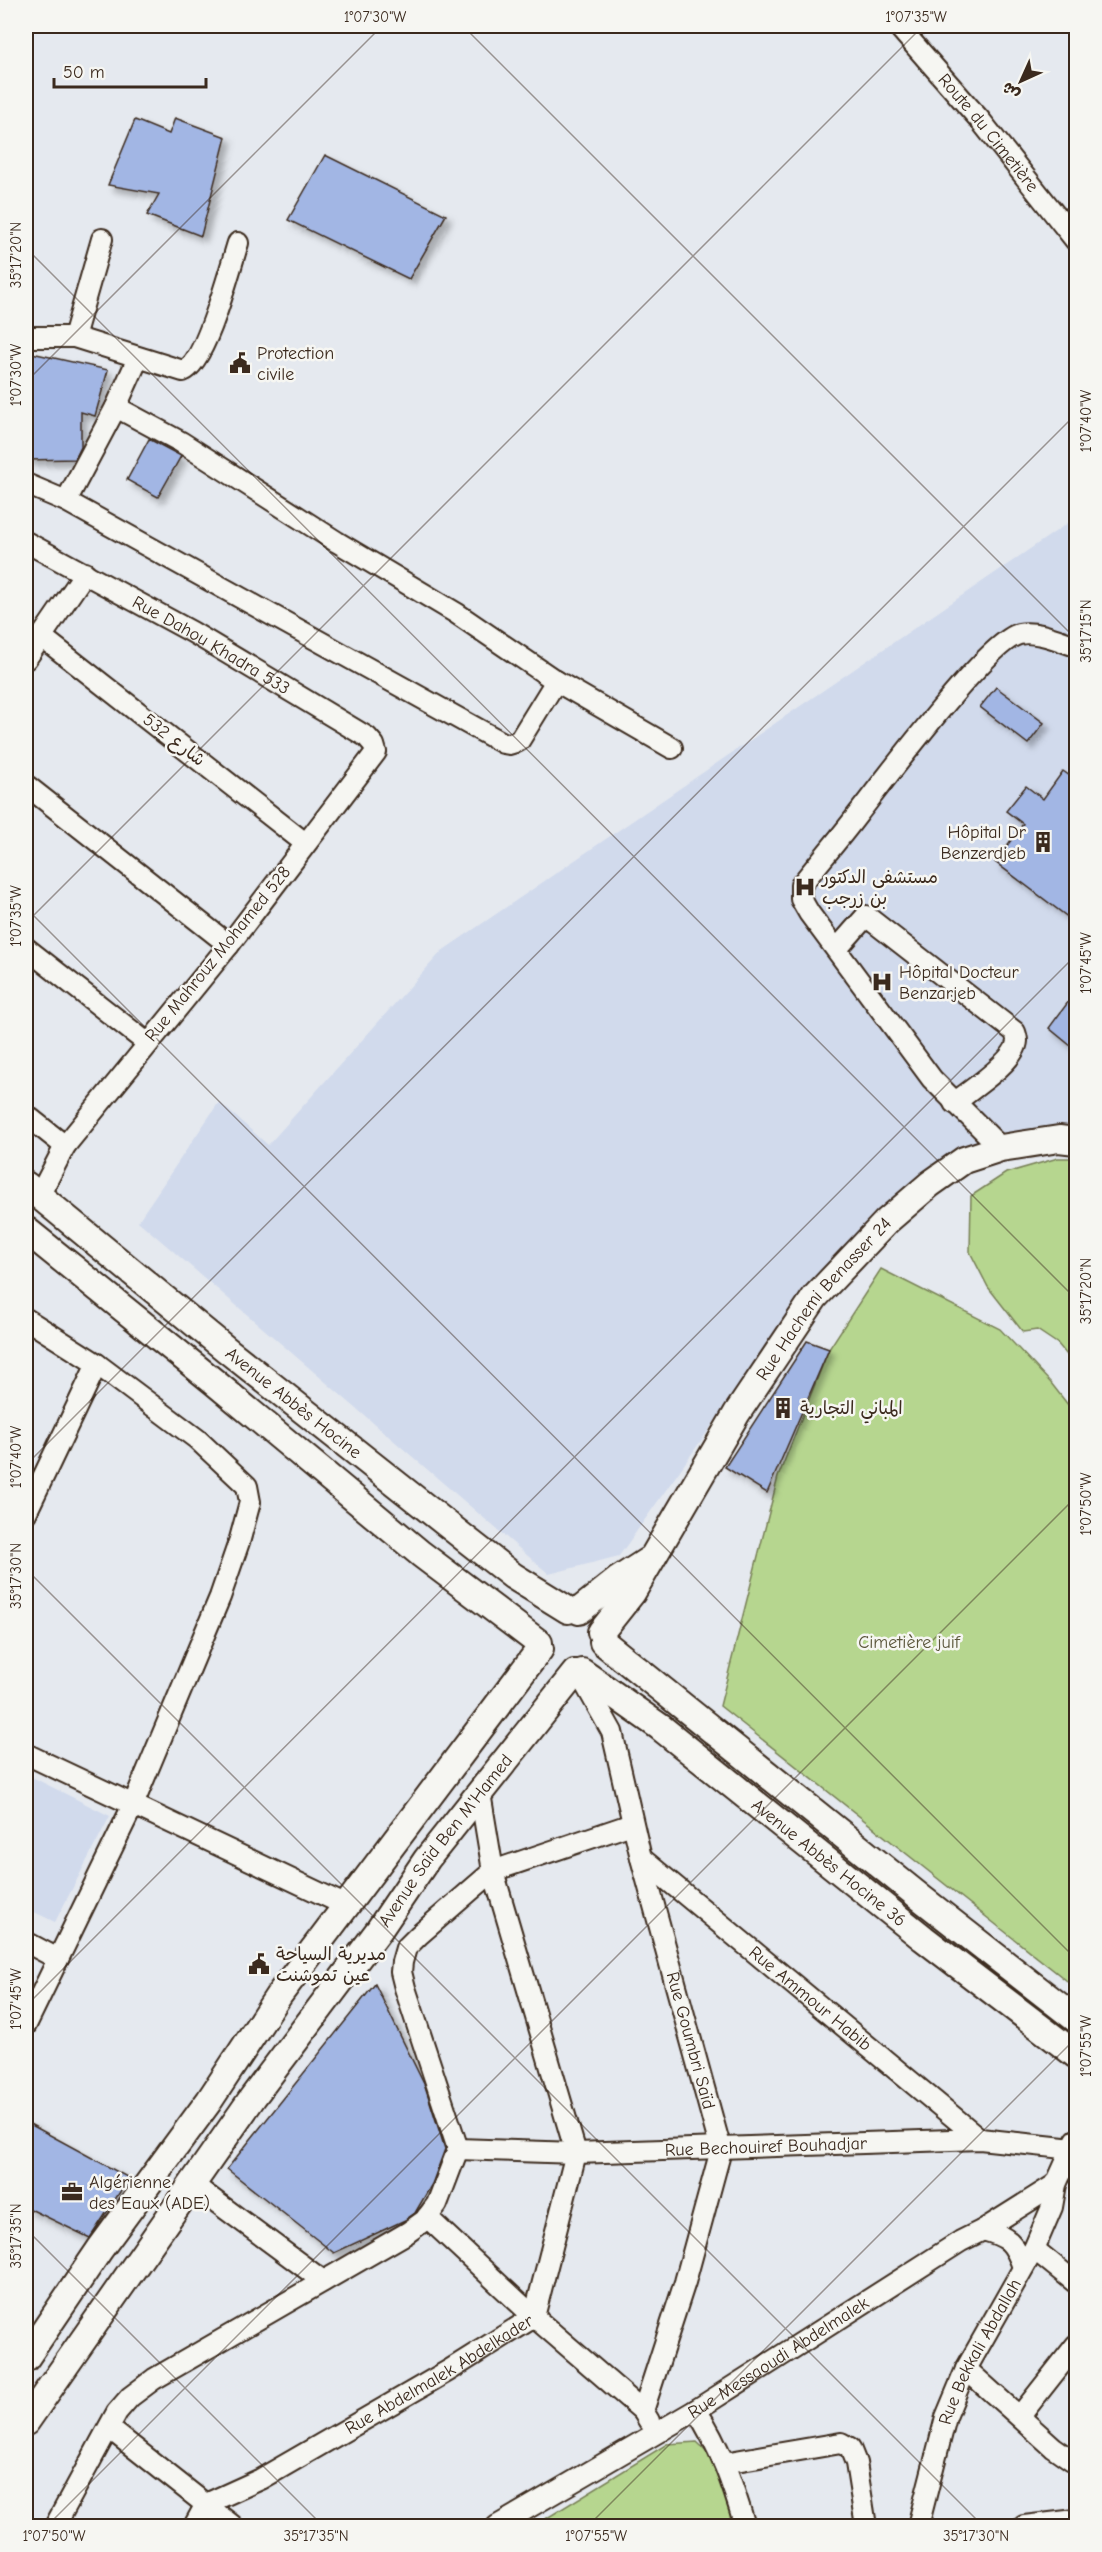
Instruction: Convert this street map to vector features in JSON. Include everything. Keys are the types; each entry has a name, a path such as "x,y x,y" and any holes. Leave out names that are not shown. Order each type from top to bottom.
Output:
{"main road":[{"name":"Rue Hachemi Benasser 24","path":"602,1637 632,1593 736,1413 815,1297 887,1221 930,1184 964,1160 1001,1148 1059,1139 1077,1141"},
{"name":"Avenue Abbès Hocine","path":"32,1190 227,1350 466,1540 513,1576 574,1610"},
{"name":"Avenue Abbès Hocine","path":"26,1230 213,1381 421,1554 539,1646"},
{"path":"29,2345 209,2101 279,1995 539,1646 544,1624 559,1612 574,1610 649,1560"},
{"path":"539,1646 553,1668 560,1672 578,1673 596,1660 602,1637 596,1622 574,1610"},
{"name":"Avenue Abbès Hocine 36","path":"602,1637 921,1898 1077,2019"},
{"name":"Avenue Abbès Hocine 36","path":"578,1673 660,1727 914,1931 1077,2055"},
{"name":"Avenue Saïd Ben M'Hamed","path":"26,2422 253,2097 379,1930 427,1860 578,1673"}],"street":[{"name":"Route du Cimetière","path":"898,26 980,120 1077,241"},
{"path":"74,337 102,239"},
{"path":"26,337 74,337 183,371 193,365 203,350 238,243"},
{"path":"66,501 116,407 138,358"},
{"path":"116,407 181,442 337,542 456,613 556,681 672,748"},
{"path":"26,484 66,501 503,743 519,741 556,681"},
{"name":"Rue Dahou Khadra 533","path":"26,542 192,632 366,737 375,745 376,752 369,762"},
{"path":"26,659 85,573"},
{"path":"1001,1148 954,1103 907,1047 801,899 801,885 917,739 970,676 999,646 1018,634 1036,635 1077,646"},
{"name":"532 شارع","path":"42,637 305,843"},
{"name":"Rue Mahrouz Mohamed 528","path":"32,1190 147,1042 229,945 369,762"},
{"path":"26,785 229,945"},
{"path":"837,949 866,916 1015,1032 1017,1041 1013,1052 991,1075 954,1103"},
{"path":"26,948 147,1042"},
{"path":"26,1115 61,1153"},
{"path":"26,1318 97,1364 197,1439 247,1486 250,1502 220,1597 133,1805 26,2025"},
{"path":"26,1513 97,1364"},
{"name":"Rue Goumbri Saïd","path":"578,1673 612,1732 632,1824 721,2150"},
{"path":"26,1754 347,1906"},
{"path":"480,1792 493,1871 576,2153"},
{"path":"56,2526 117,2412 130,2397 154,2379 407,2233 427,2217 442,2193 458,2149 405,1988 401,1972 406,1948 493,1871 632,1824"},
{"name":"Rue Ammour Habib","path":"641,1858 980,2139"},
{"path":"379,1930 406,1948"},
{"path":"26,1942 58,1959"},
{"name":"Rue Bechouiref Bouhadjar","path":"458,2149 576,2153 721,2150 980,2139 1075,2144"},
{"name":"Rue Bekkali Abdallah","path":"918,2526 946,2417 966,2369 1034,2248 1052,2207 1056,2184 1075,2144"},
{"path":"643,2411 686,2282 721,2150"},
{"name":"Rue Abdelmalek Abdelkader","path":"206,2504 261,2479 447,2371 534,2317 576,2153"},
{"path":"192,2184 323,2281"},
{"name":"Rue Messaoudi Abdelmalek","path":"497,2526 696,2410 961,2241 1056,2184"},
{"path":"427,2217 534,2317 643,2411 656,2434"},
{"path":"982,2230 1002,2235 1016,2248 1023,2267"},
{"path":"1034,2248 1077,2283"},
{"path":"1020,2416 1077,2345"},
{"path":"966,2369 1053,2447 1077,2463"},
{"path":"696,2410 715,2441 745,2526"},
{"path":"109,2428 233,2526"},
{"path":"724,2463 841,2443 850,2448 856,2463 866,2526"},
{"path":"194,2526 206,2504"},
{"path":"1024,2526 1073,2517"}],"shaded area":[{"path":"1068,523 1076,527 1076,1136 985,1147 821,1272 619,1556 549,1574 138,1221 219,1102 268,1145 442,951"},
{"path":"26,1774 110,1816 55,1922 26,1908"}],"green space":[{"path":"1058,1158 1076,1158 1076,1223 1072,1241 1076,1245 1076,1366 1058,1344 1037,1330 1023,1332 988,1287 970,1252 971,1196 1006,1173"},
{"name":"Cimetière juif","path":"881,1269 1000,1329 1051,1383 1076,1415 1076,1988 720,1706 778,1477 829,1349"},
{"path":"697,2442 720,2464 736,2526 534,2526 667,2444"}],"building":[{"path":"175,118 226,137 201,236 147,215 159,194 108,185 135,120 169,134"},
{"path":"325,155 446,215 409,279 288,220"},
{"path":"32,353 108,370 95,416 81,412 81,447 75,459 26,460 26,391 28,391"},
{"path":"149,439 181,456 158,497 127,480"},
{"path":"996,687 1044,723 1028,744 980,707"},
{"name":"Hôpital Dr Benzerdjeb","path":"1063,771 1077,781 1077,924 995,862 1023,824 1006,811 1026,786 1043,799"},
{"path":"1077,990 1077,1051 1049,1028"},
{"name":"المباني التجارية","path":"807,1341 829,1349 767,1493 725,1467"},
{"path":"375,1984 425,2086 445,2149 432,2184 415,2213 405,2220 334,2253 227,2169"},
{"name":"Algérienne des Eaux (ADE)","path":"26,2122 129,2178 90,2238 26,2207"}],"place":[{"name":"Protection civile","path":"240,363"},
{"name":"Hôpital Dr Benzerdjeb","path":"1043,842"},
{"name":"مستشفى الدكتور بن زرجب","path":"805,887"},
{"name":"Hôpital Docteur Benzarjeb","path":"882,982"},
{"name":"المباني التجارية","path":"783,1408"},
{"name":"مديرية السياحة عين تموشنت","path":"259,1964"},
{"name":"Algérienne des Eaux (ADE)","path":"72,2192"}]}
